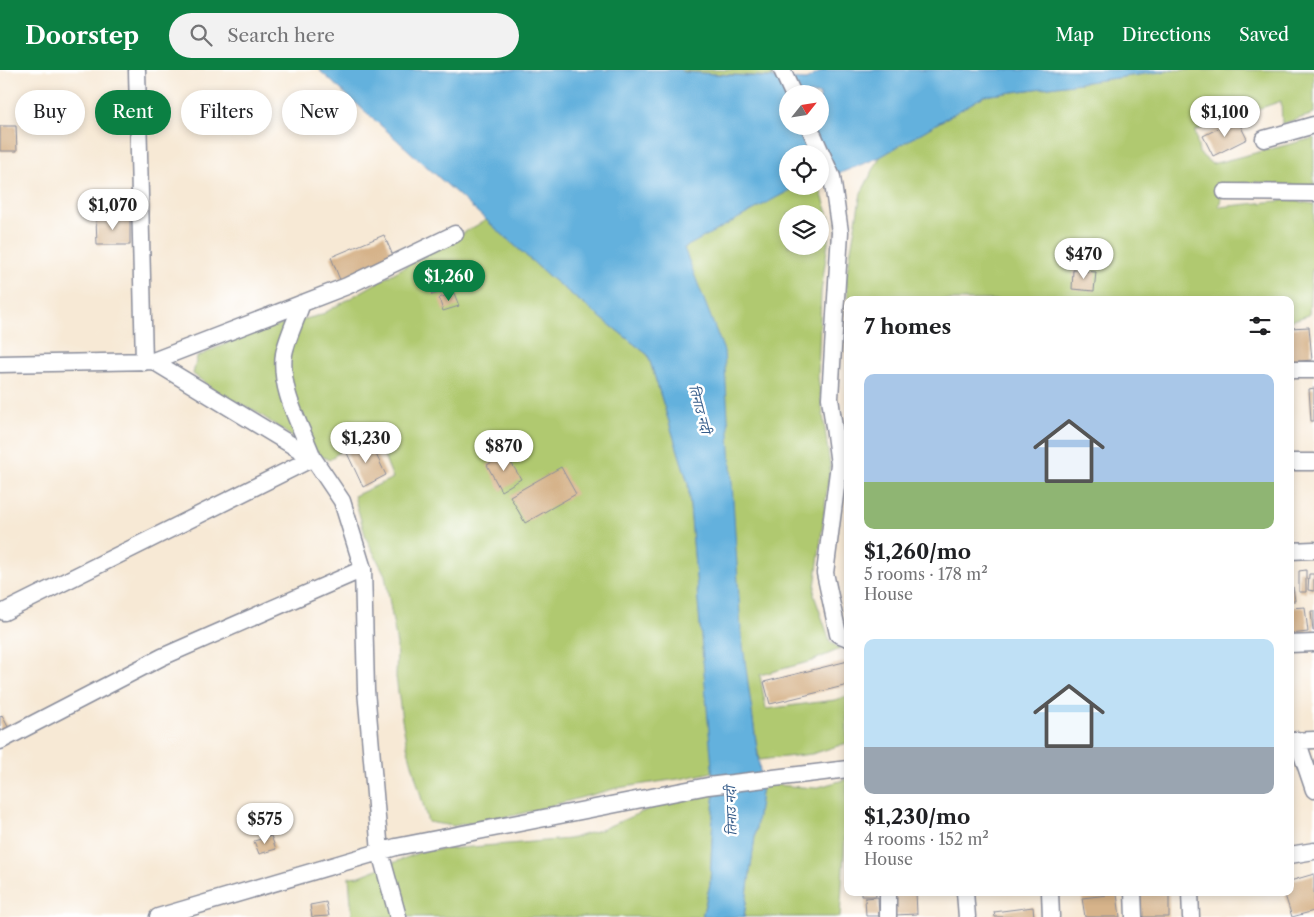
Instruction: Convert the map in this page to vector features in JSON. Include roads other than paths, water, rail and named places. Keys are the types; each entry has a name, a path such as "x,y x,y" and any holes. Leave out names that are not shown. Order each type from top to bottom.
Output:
{"street":[{"path":"137,70 149,361"},
{"path":"782,70 789,85"},
{"path":"1264,139 1314,125"},
{"path":"813,135 832,177 840,232 830,398 843,464 825,574 838,634 844,636"},
{"path":"1225,192 1314,193"},
{"path":"0,364 149,361 347,286 455,234"},
{"path":"302,303 284,353 284,372 288,394 313,458 342,501 363,569 366,690 380,852 398,917"},
{"path":"149,361 313,458"},
{"path":"1294,370 1314,370"},
{"path":"4,612 313,458"},
{"path":"1294,462 1314,462"},
{"path":"1294,551 1314,550"},
{"path":"0,740 162,657 363,569"},
{"path":"1294,644 1314,643"},
{"path":"1294,740 1314,740"},
{"path":"1294,742 1314,790"},
{"path":"158,917 406,845 708,786 844,769"},
{"path":"1294,854 1314,850"},
{"path":"888,896 888,917"},
{"path":"965,896 967,917"},
{"path":"1050,896 1051,917"},
{"path":"1133,896 1134,917"},
{"path":"1190,896 1191,917"}],"water":[{"name":"तिनाउ नदी","path":"319,70 680,70 683,72 806,80 824,70 1174,70 984,96 880,157 829,177 829,145 779,145 779,195 781,195 684,248 724,351 741,631 762,786 744,917 702,917 710,884 714,791 688,483 648,355 552,279 357,104 357,90 341,90"}]}
